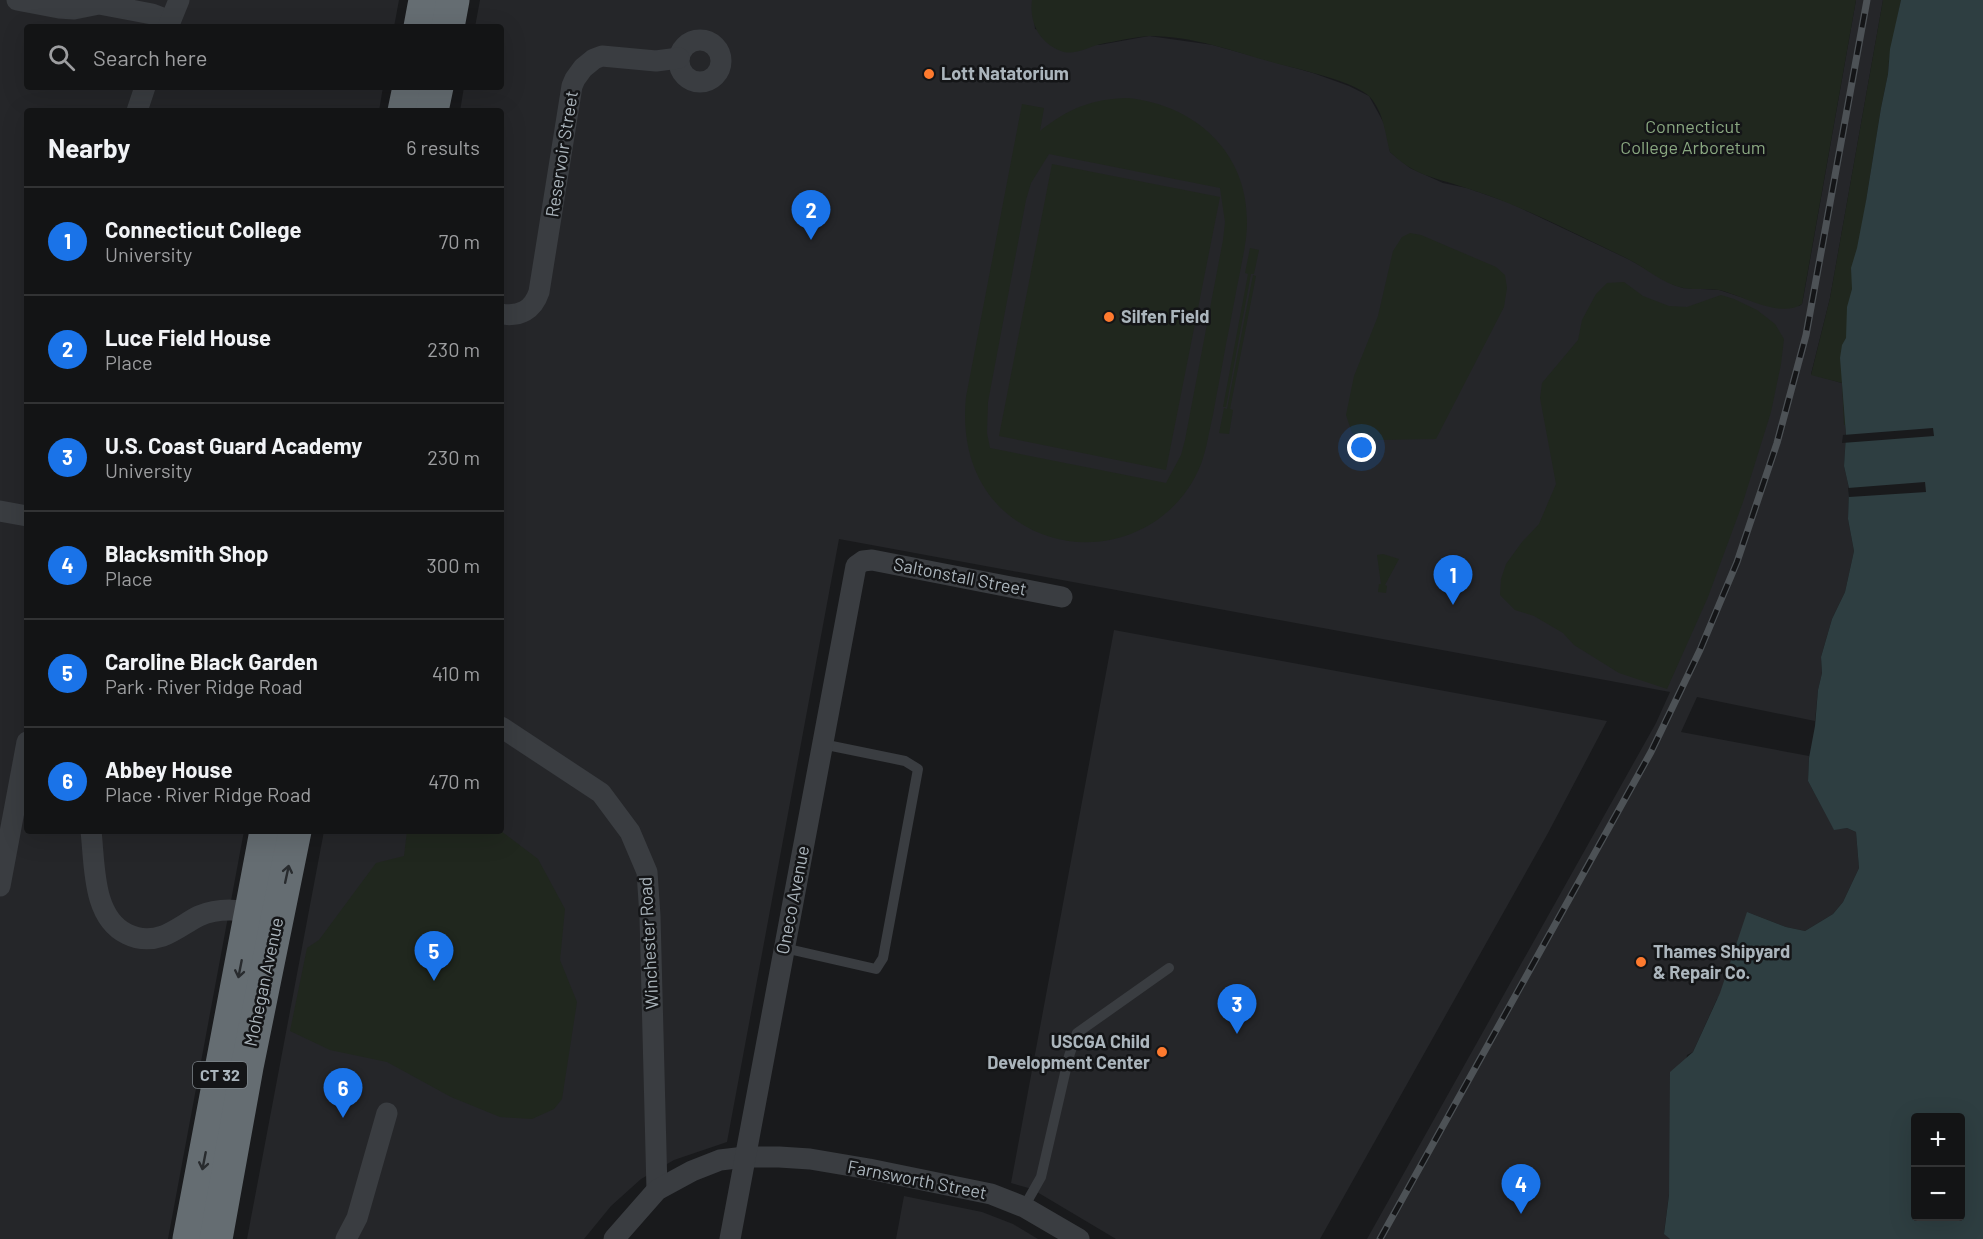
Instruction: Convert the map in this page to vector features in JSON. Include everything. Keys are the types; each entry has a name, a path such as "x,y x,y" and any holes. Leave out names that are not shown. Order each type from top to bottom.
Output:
{"highway":[{"path":"421,24 425,0"},
{"path":"449,24 453,0"},
{"path":"405,108 408,90"},
{"path":"433,108 436,90"},
{"name":"Mohegan Avenue","path":"216,1239 247,1067 264,914 266,834"},
{"name":"Mohegan Avenue","path":"189,1239 264,914 294,834"}],"street":[{"path":"17,0 74,9 99,4 152,14 169,24 179,0"},
{"name":"Reservoir Street","path":"504,314 523,313 533,305 539,292 572,86 576,76 590,62 602,56 656,61 679,58"},
{"path":"138,108 144,90"},
{"path":"0,511 24,515"},
{"name":"Saltonstall Street","path":"859,563 872,560 1062,597"},
{"name":"Oneco Avenue","path":"730,1239 854,570 859,563"},
{"name":"Winchester Road","path":"504,729 601,793 630,832 647,872 657,1190"},
{"path":"0,886 22,798 24,775"},
{"path":"91,834 103,907 112,923 127,934 141,939 153,938 167,934 210,912 231,909 264,914"},
{"path":"346,1239 357,1218 387,1113"},
{"name":"Farnsworth Street","path":"657,1190 692,1171 720,1160 745,1157 789,1157 859,1168 1008,1199 1079,1239"},
{"path":"614,1239 657,1190"}],"lane":[{"path":"784,948 876,969 883,958 918,769 905,761 822,744"},
{"path":"1024,1207 1041,1177 1069,1056 1077,1033 1169,968"}],"shaded area":[{"path":"0,0 399,0 395,24 24,24 24,90 382,90 380,108 24,108 24,834 243,834 168,1239 0,1239"},
{"path":"480,0 1032,0 1035,29 1099,45 1149,36 1213,45 1313,73 1349,86 1369,96 1386,127 1390,152 1410,168 1443,183 1467,188 1510,203 1683,288 1719,290 1744,298 1799,306 1802,304 1804,294 1856,0 1883,0 1830,298 1811,374 1842,383 1846,436 1844,466 1849,488 1848,519 1854,551 1845,592 1832,619 1821,657 1822,673 1815,721 1697,697 1681,732 1809,756 1808,781 1834,829 1847,828 1856,832 1859,868 1843,902 1833,914 1805,931 1786,927 1747,912 1807,937 1717,999 1693,1052 1687,1055 1664,1233 1670,1239 1367,1239 1656,723 1670,692 839,539 727,1142 674,1160 641,1179 611,1206 584,1239 247,1239 323,834 504,834 504,108 460,108 464,90 504,90 504,24 476,24"},
{"path":"1901,0 1983,0 1983,1239 1670,1239 1664,1234 1669,1195 1670,1072 1693,1052 1720,993 1747,912 1786,927 1805,931 1833,914 1843,902 1859,868 1856,832 1847,828 1834,830 1808,781 1809,758 1822,673 1821,657 1832,619 1845,592 1854,551 1848,519 1849,488 1844,466 1846,435 1840,358 1842,345 1846,338 1847,307 1852,289 1851,268 1866,201 1888,74 1890,49"},
{"path":"1114,630 1607,721 1548,833 1320,1239 1116,1239 1032,1189 1011,1183"},
{"path":"904,1196 982,1212 1013,1224 1038,1239 896,1239"}],"green space":[{"name":"Connecticut College Arboretum","path":"1032,0 1856,0 1802,304 1783,309 1719,290 1688,289 1675,286 1626,258 1525,210 1416,171 1390,152 1375,103 1363,91 1352,86 1325,76 1214,45 1166,37 1138,37 1101,44 1076,52 1061,51 1047,43 1037,31 1032,16"},
{"path":"1883,0 1901,0 1866,201 1867,426 1844,425 1842,383 1811,375 1830,298"},
{"path":"1128,98 1152,102 1175,110 1213,136 1227,154 1238,174 1245,198 1246,235 1206,446 1201,464 1187,490 1169,510 1147,526 1122,537 1096,542 1069,541 1042,534 1017,521 991,497 981,482 969,450 966,433 966,397 1022,104 1044,108 1040,131 1061,116 1081,106","holes":["1049,154 1220,188 1225,222 1223,240 1185,440 1181,455 1166,483 990,448 987,433 988,402 1026,200 1031,183"]},
{"name":"Silfen Field","path":"1052,164 1220,197 1166,470 999,436"},
{"path":"1410,233 1421,235 1496,267 1505,275 1507,288 1504,307 1436,439 1375,440 1352,433 1346,415 1354,376 1378,316 1393,251 1402,237"},
{"path":"1250,248 1259,250 1254,274 1251,274 1226,407 1223,407 1248,274 1245,273"},
{"path":"1253,275 1256,276 1230,409 1233,410 1229,434 1219,433 1224,408 1227,409"},
{"path":"1624,282 1643,296 1669,306 1687,307 1721,295 1734,299 1757,310 1775,324 1784,339 1771,412 1743,502 1708,597 1667,689 1619,673 1574,645 1563,633 1534,616 1515,610 1500,595 1501,579 1506,564 1539,524 1556,484 1540,398 1542,383 1578,340 1582,320 1596,294 1607,283"},
{"path":"1383,554 1399,559 1385,585 1387,586 1386,593 1378,592 1379,584 1381,584 1377,555"},
{"path":"504,833 538,859 565,909 560,960 577,1002 562,1099 554,1109 532,1119 500,1117 451,1097 387,1062 330,1050 290,1031 307,948 319,940 376,863 404,856 407,834"}],"pier":[{"path":"1933,428 1934,436 1842,443 1843,435"},
{"path":"1925,482 1926,492 1849,497 1848,488"}],"railway":[{"path":"1380,1239 1651,752 1700,650 1737,562 1777,443 1806,335 1867,0"}],"place":[{"name":"Lott Natatorium","path":"929,74"},
{"name":"Luce Field House","path":"811,240"},
{"name":"Silfen Field","path":"1109,317"},
{"name":"Connecticut College","path":"1453,605"},
{"name":"Thames Shipyard & Repair Co.","path":"1641,962"},
{"name":"Caroline Black Garden","path":"434,981"},
{"name":"U.S. Coast Guard Academy","path":"1237,1034"},
{"name":"USCGA Child Development Center","path":"1162,1052"},
{"name":"Abbey House","path":"343,1118"},
{"name":"Blacksmith Shop","path":"1521,1214"}]}
